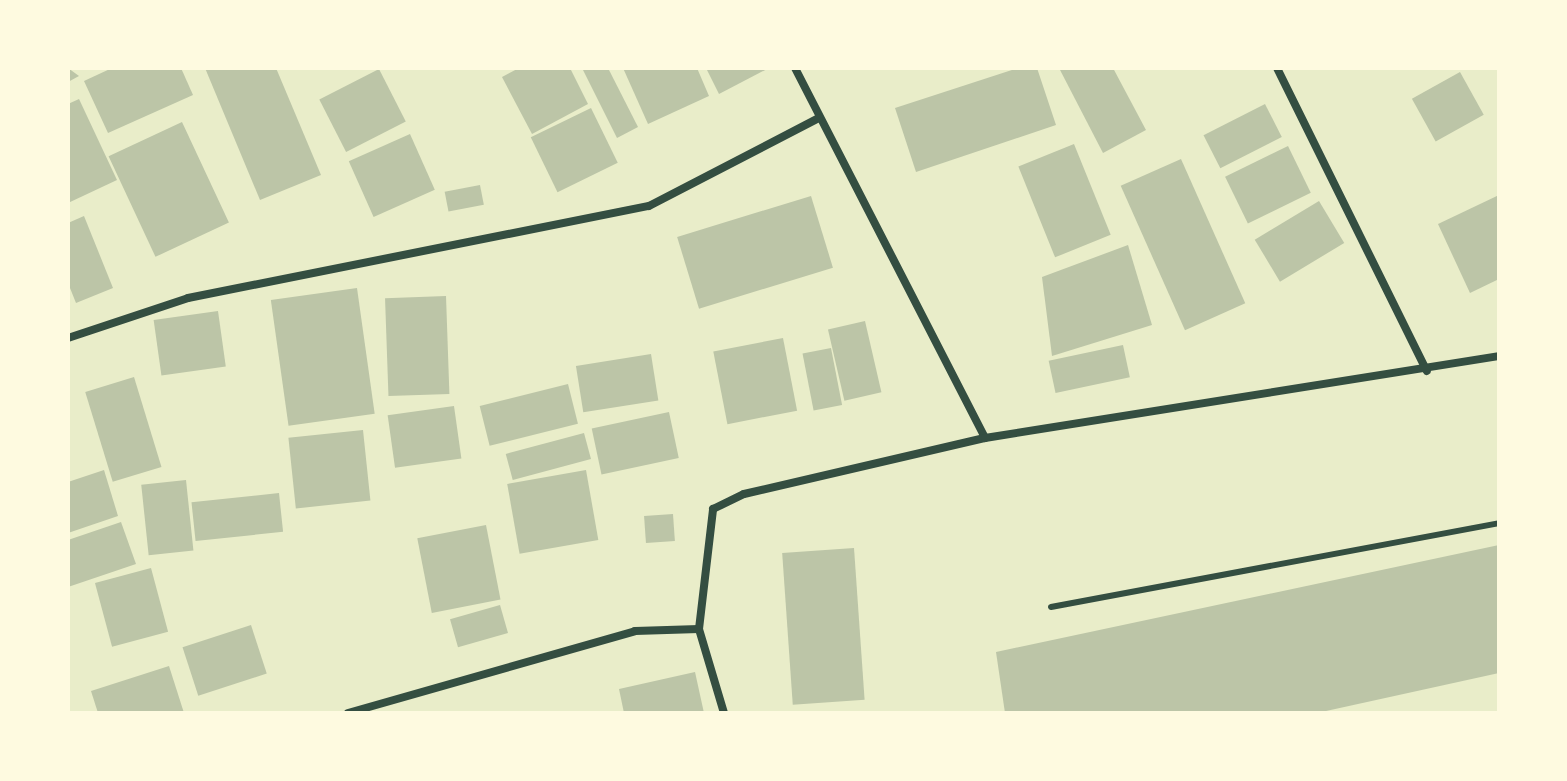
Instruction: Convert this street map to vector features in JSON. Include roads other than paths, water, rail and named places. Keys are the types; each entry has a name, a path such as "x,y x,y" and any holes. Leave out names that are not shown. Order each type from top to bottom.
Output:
{"street":[{"path":"795,68 985,438"},
{"path":"1277,68 1427,371"},
{"path":"68,338 188,298 649,206 819,118"},
{"path":"724,713 699,629 713,509 744,494 985,438 1427,371 1499,356"},
{"path":"348,713 635,631 699,629"}],"lane":[{"path":"1051,607 1499,523"}]}
